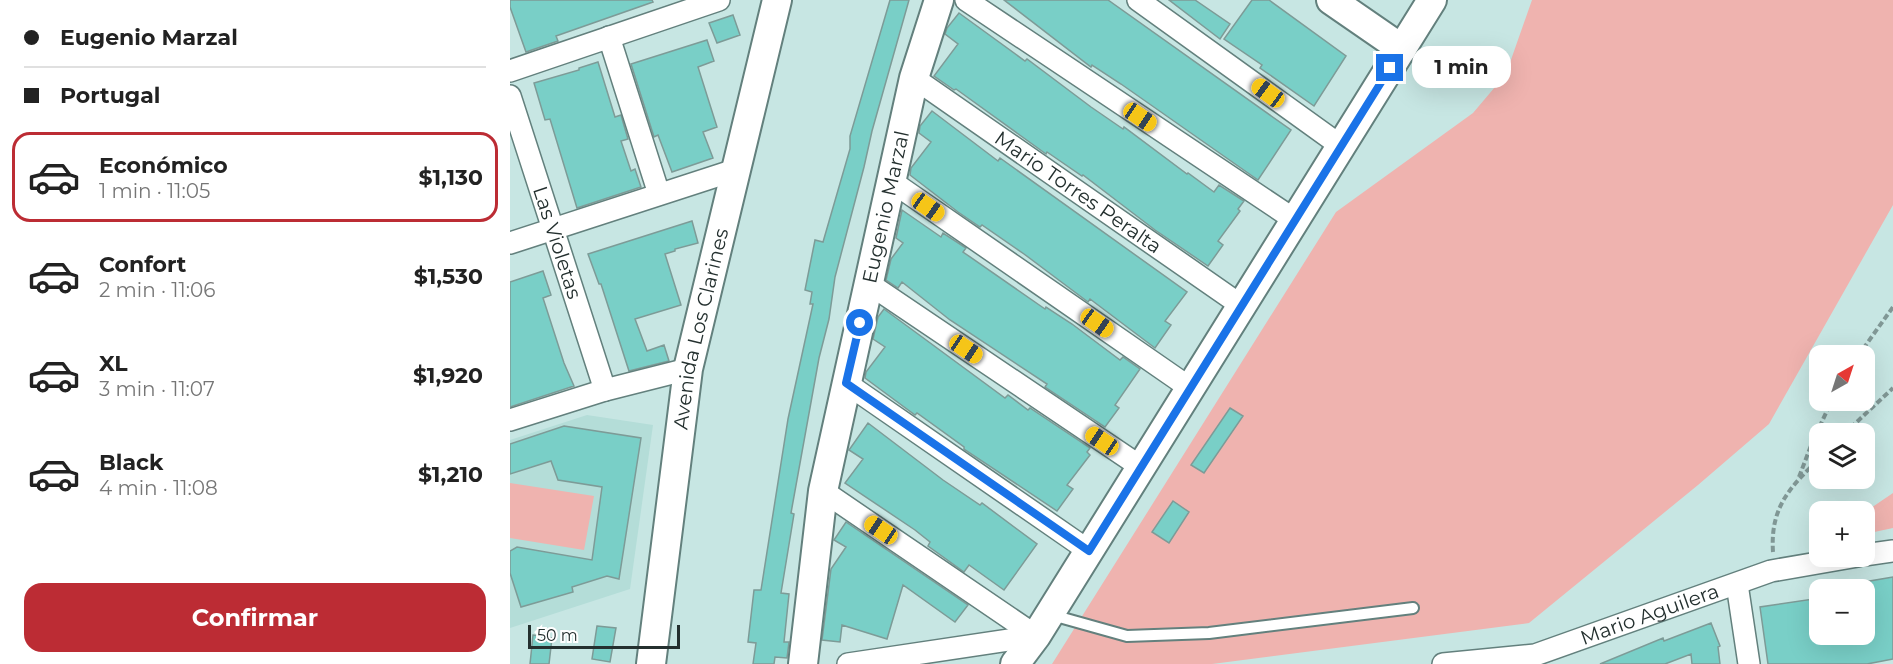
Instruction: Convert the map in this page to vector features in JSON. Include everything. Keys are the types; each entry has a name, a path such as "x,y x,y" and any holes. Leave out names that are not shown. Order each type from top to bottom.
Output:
{"main road":[{"name":"Avenida Los Clarines","path":"651,664 688,369 777,0"},
{"name":"Eugenio Marzal","path":"803,664 822,491 914,78 939,0"},
{"path":"1331,0 1402,49"},
{"path":"1015,664 1043,625 1432,0"}],"street":[{"path":"510,71 719,0"},
{"path":"966,0 1294,220"},
{"path":"1138,0 1341,146"},
{"path":"609,36 659,194"},
{"name":"Mario Torres Peralta","path":"914,78 1242,306"},
{"name":"Las Violetas","path":"510,96 605,390"},
{"path":"510,243 735,170"},
{"path":"891,181 1190,388"},
{"path":"868,283 1141,467"},
{"path":"510,420 605,390 688,369"},
{"path":"846,383 1089,551"},
{"path":"822,491 1043,625"},
{"path":"1875,553 1893,551"},
{"name":"Mario Aguilera","path":"1443,664 1535,659 1772,571 1809,565"},
{"path":"1737,584 1749,664"},
{"path":"848,664 1043,625"}],"lane":[{"path":"1043,625 1127,636 1209,633 1413,608"}],"path":[{"path":"1866,345 1893,308"},
{"path":"1856,423 1893,388"},
{"path":"1799,478 1827,411"},
{"path":"1772,571 1773,528 1776,516 1785,495 1809,468"}],"shaded area":[{"path":"1532,0 1893,0 1893,205 1814,345 1809,345 1809,353 1769,424 1529,623 1212,664 1052,664 1336,212 1473,113 1506,74"},
{"path":"587,415 653,425 630,589 510,628 510,440"},
{"path":"510,483 594,496 584,550 510,538"},
{"path":"1893,493 1893,528 1875,532 1875,505"}],"building":[{"path":"510,0 652,0 653,2 556,36 558,41 526,52 510,7"},
{"path":"890,0 909,0 872,131 835,277 829,319 819,358 791,513 794,514 781,593 789,594 784,642 789,642 787,658 775,657 774,664 753,664 756,643 748,642 754,590 761,590 788,419 813,304 810,304 812,292 805,290 815,240 823,242 850,149 850,136"},
{"path":"1004,0 1108,0 1291,130 1258,180 1121,84 1092,65 1091,67"},
{"path":"1169,0 1195,0 1230,24 1220,39"},
{"path":"1252,0 1269,0 1346,56 1314,106 1260,68 1262,65 1224,39"},
{"path":"959,13 1214,192 1219,185 1244,201 1238,209 1240,211 1218,241 1223,245 1208,266 1155,230 1083,175 1047,152 1046,154 956,89 954,90 934,76 958,44 945,34"},
{"path":"733,15 740,35 717,43 709,23"},
{"path":"707,40 714,61 698,67 717,127 703,132 713,158 672,172 658,135 654,137 631,64"},
{"path":"598,62 615,117 621,115 628,139 621,141 631,171 635,169 641,187 577,208 550,119 545,120 534,83"},
{"path":"932,111 998,161 1000,158 1187,292 1165,321 1171,325 1155,348 1090,299 1088,302 1024,254 982,225 980,227 958,212 910,175 911,168 931,142 919,133 920,126"},
{"path":"902,210 941,237 943,233 966,248 963,252 1045,309 1046,307 1072,324 1120,360 1123,357 1140,369 1115,405 1119,408 1105,427 1045,387 1047,384 950,320 902,282 898,288 886,280 891,259 903,243 896,238"},
{"path":"692,221 698,243 665,254 681,305 635,319 647,351 664,345 669,361 629,371 601,284 599,284 588,254"},
{"path":"543,271 551,295 543,298 574,386 510,407 510,282"},
{"path":"884,309 1005,398 1008,395 1090,448 1087,452 1090,455 1067,485 1073,489 1057,511 964,449 917,413 915,415 865,378 866,372 885,347 873,339 878,317"},
{"path":"1230,408 1243,416 1204,473 1191,465"},
{"path":"868,423 943,480 980,505 982,503 1037,544 1004,590 969,565 964,572 928,546 930,542 915,530 845,483 863,459 849,450"},
{"path":"564,426 641,438 619,579 607,576 572,587 573,592 521,607 510,573 510,551 517,547 592,560 602,487 558,480 551,461 510,474 510,444"},
{"path":"1173,501 1189,512 1169,543 1152,532"},
{"path":"846,522 968,605 955,622 903,585 887,639 842,625 840,642 822,640 831,569 846,547 834,540"},
{"path":"1893,577 1893,659 1867,664 1768,664 1760,607 1809,600 1809,645 1875,645 1875,580"},
{"path":"1711,623 1720,646 1718,647 1720,664 1692,664 1691,654 1665,664 1600,664 1663,638 1664,641"},
{"path":"597,626 616,628 610,662 592,659"},
{"path":"533,635 552,638 549,664 530,664"}],"route":[{"path":"860,323 846,383 1089,551 1390,68"}]}
